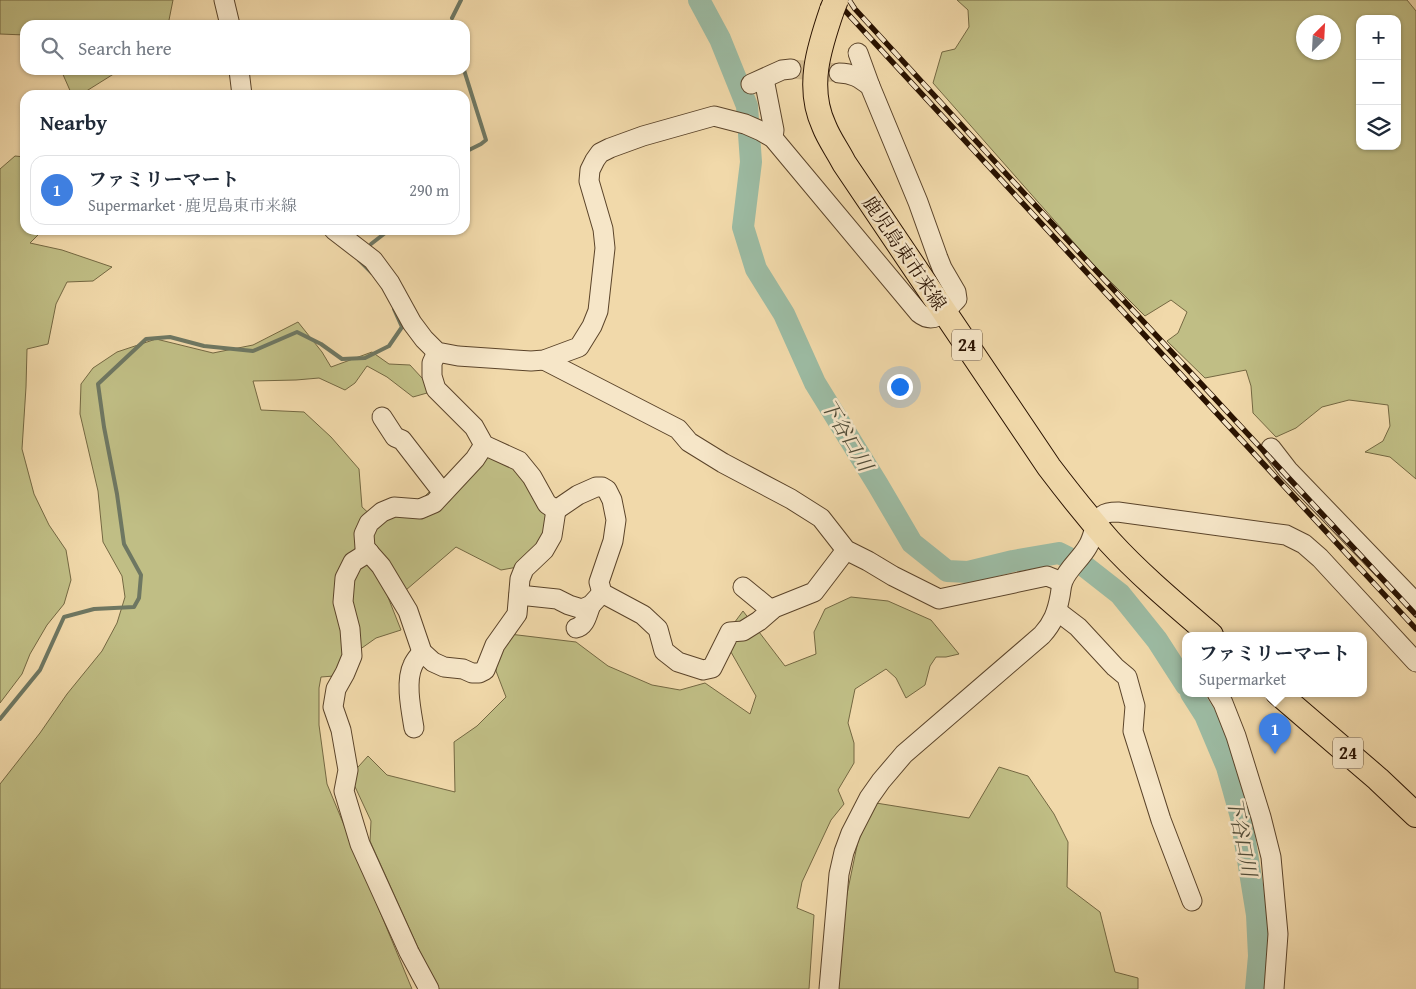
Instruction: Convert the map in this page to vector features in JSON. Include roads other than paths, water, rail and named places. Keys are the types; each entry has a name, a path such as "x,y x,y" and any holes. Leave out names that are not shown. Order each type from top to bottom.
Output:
{"main road":[{"name":"鹿児島東市来線","path":"834,5 821,41 816,65 816,106 824,126 844,163 1048,467 1070,496 1110,542 1202,632"},
{"name":"24","path":"1283,697 1378,779 1416,815"}],"street":[{"path":"224,0 229,20"},
{"path":"340,235 373,260 390,283 412,323 437,352 458,356 531,361 544,360 579,347 592,326 598,311 605,248 603,229 589,181 590,170 600,153 643,136 721,113 767,134 919,314 924,318 931,318 945,312 957,299 956,292 942,268 918,202 858,53"},
{"path":"767,134 774,130 758,82 782,70 791,69"},
{"path":"838,73 849,73 870,86"},
{"path":"240,75 241,90"},
{"path":"437,352 432,363 432,376 436,389 474,427 484,445 519,461 532,477 547,504 556,510"},
{"path":"544,360 678,429 689,442 821,518 846,550 939,599 1047,576 1065,577"},
{"path":"382,417 395,437 402,440 443,493"},
{"path":"484,445 475,459 434,503 420,509 394,507 382,512 369,523 364,534 365,548 381,566 408,611 422,652 433,662 444,667 463,669 479,674 485,670 495,646 517,614 520,579 524,570 544,550 552,536 556,510 578,495 596,487 602,487 607,490 612,500 616,520 613,541 599,582 597,599 584,624 576,628"},
{"path":"1271,448 1288,470 1416,603"},
{"path":"828,989 839,874 851,833 869,798 904,754 1042,635 1051,624 1057,611 1065,577 1092,540 1096,526 1103,515 1109,512 1118,512 1286,535 1304,544 1320,558 1416,662"},
{"path":"597,599 643,616 658,629 664,651 678,662 703,670 712,668 730,632 743,631 759,621 774,608 814,592 846,550"},
{"path":"369,552 353,562 345,578 343,602 350,629 352,656 336,689 333,707 341,730 348,770 344,791 360,844 429,989"},
{"path":"742,586 771,610"},
{"path":"519,595 557,599 582,609 597,599"},
{"path":"1057,611 1078,627 1127,678 1135,706 1133,731 1163,827 1192,901"},
{"path":"414,728 410,680 413,664 422,652"},
{"path":"1219,697 1236,736 1262,817 1271,857 1278,934 1274,989"}],"waterway":[{"path":"452,18 461,0"},
{"name":"下谷口川","path":"699,0 720,39 747,106 751,162 743,227 756,269 784,314 815,383 912,543 947,571 968,572 1013,561 1059,553 1083,565 1120,594 1157,640 1182,679"},
{"path":"466,75 486,140 470,150"},
{"path":"371,244 383,235"},
{"path":"359,260 372,273"},
{"path":"0,719 40,670 64,617 94,609 134,607 139,598 141,575 124,544 98,384 146,339 170,337 204,346 253,351 297,332 321,344 342,359 365,358 389,346 402,327 394,309"},
{"name":"下谷口川","path":"1194,697 1205,715 1227,767 1241,817 1257,915 1259,956 1256,989"}],"tunnel":[{"path":"791,69 839,73"}],"railway":[{"path":"835,0 1416,629"},
{"path":"849,0 855,9 1010,178 1416,615"}],"place":[{"name":"ファミリーマート","path":"1275,754"}]}
